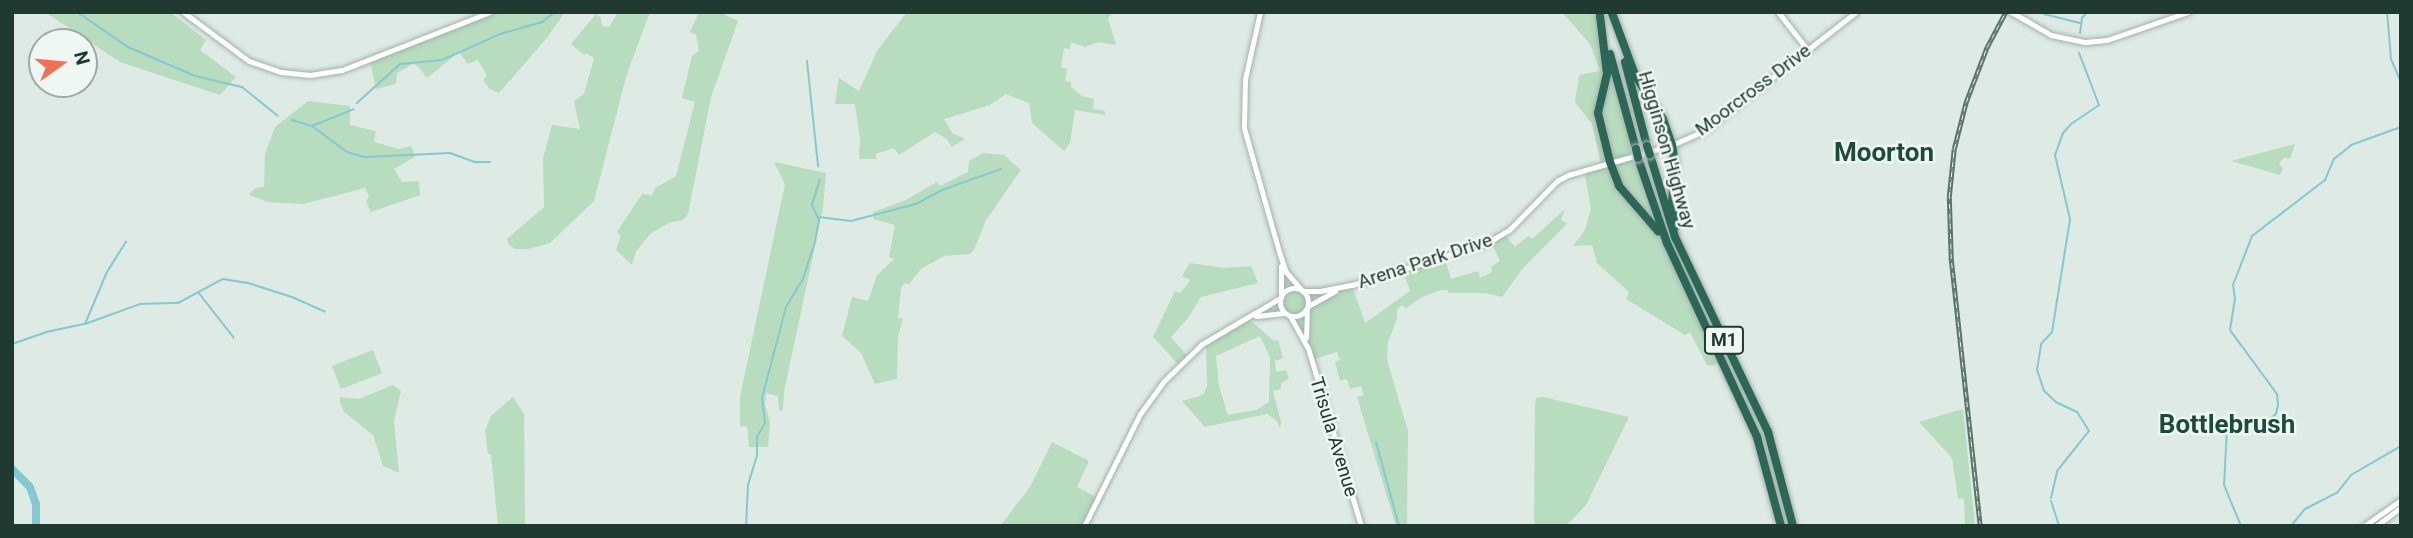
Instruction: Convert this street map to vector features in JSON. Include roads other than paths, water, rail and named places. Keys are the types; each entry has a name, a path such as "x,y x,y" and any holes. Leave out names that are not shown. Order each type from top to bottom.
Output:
{"highway":[{"path":"1612,13 1635,75 1663,119 1672,145 1675,163 1674,219 1698,287"},
{"name":"Higginson Highway","path":"1612,13 1658,220 1693,303 1756,437 1781,526"},
{"path":"1599,14 1607,74 1598,113 1610,162 1619,186 1657,230 1693,303"},
{"name":"Higginson Highway","path":"1599,14 1643,152 1669,221 1764,422 1777,460 1793,526"}],"street":[{"path":"183,12 249,61 281,72 310,75 342,70 490,12"},
{"path":"1260,12 1245,79 1243,117 1250,156 1279,252 1286,272 1302,290 1307,307"},
{"path":"1778,12 1807,49"},
{"name":"Moorcross Drive","path":"1643,152 1672,145 1712,125 1856,12"},
{"path":"2011,12 2052,35 2085,42 2107,40 2188,12"},
{"name":"Arena Park Drive","path":"1243,320 1299,315 1307,307 1347,286 1487,243 1518,222 1557,181 1575,172 1643,152"},
{"path":"1279,252 1281,296 1287,314"},
{"name":"Arena Park Drive","path":"1084,526 1140,414 1156,390 1197,349 1292,288 1302,290 1347,286"},
{"name":"Trisula Avenue","path":"1307,307 1304,329 1308,348 1361,526"},
{"name":"Trisula Avenue","path":"1287,314 1308,348"},
{"path":"2364,526 2401,500"},
{"path":"2376,526 2401,507"}],"waterway":[{"path":"77,12 128,47 195,76 242,87 278,116"},
{"path":"357,103 400,64 442,60 500,34 542,22 555,12"},
{"path":"2080,33 2082,18 2087,12"},
{"path":"2387,12 2391,59 2401,82"},
{"path":"2044,14 2081,23"},
{"path":"2051,498 2057,471 2089,431 2077,412 2056,402 2044,391 2037,370 2041,344 2052,332 2070,219 2055,155 2063,133 2071,124 2099,105 2079,53"},
{"path":"807,61 818,166"},
{"path":"292,120 312,126 354,109"},
{"path":"312,126 347,152 365,157 450,153 475,162 490,162"},
{"path":"2241,526 2224,485 2227,428 2238,422 2270,419 2276,414 2278,405 2277,394 2230,330 2235,299 2233,285 2252,236 2325,180 2334,159 2351,145 2401,127"},
{"path":"819,217 851,221 916,204 942,190 1001,169"},
{"path":"746,526 748,485 757,456 757,437 765,423 762,398 786,307 803,279 815,241 819,220 812,205 820,179"},
{"path":"85,324 107,272 126,241"},
{"path":"12,344 46,332 85,324 140,304 178,303 223,279 248,283 292,297 325,312"},
{"path":"198,292 234,338"},
{"path":"1376,442 1399,526"},
{"path":"2291,526 2305,509 2337,493 2351,475 2401,446"},
{"path":"12,469 30,487 36,504 36,526"},
{"path":"2051,501 2059,526"}],"railway":[{"path":"1980,526 1951,259 1949,197 1954,149 1966,102 1987,47 2006,12"}],"district":[{"name":"Moorton","path":"1884,153"},
{"name":"Bottlebrush","path":"2227,425"}]}
